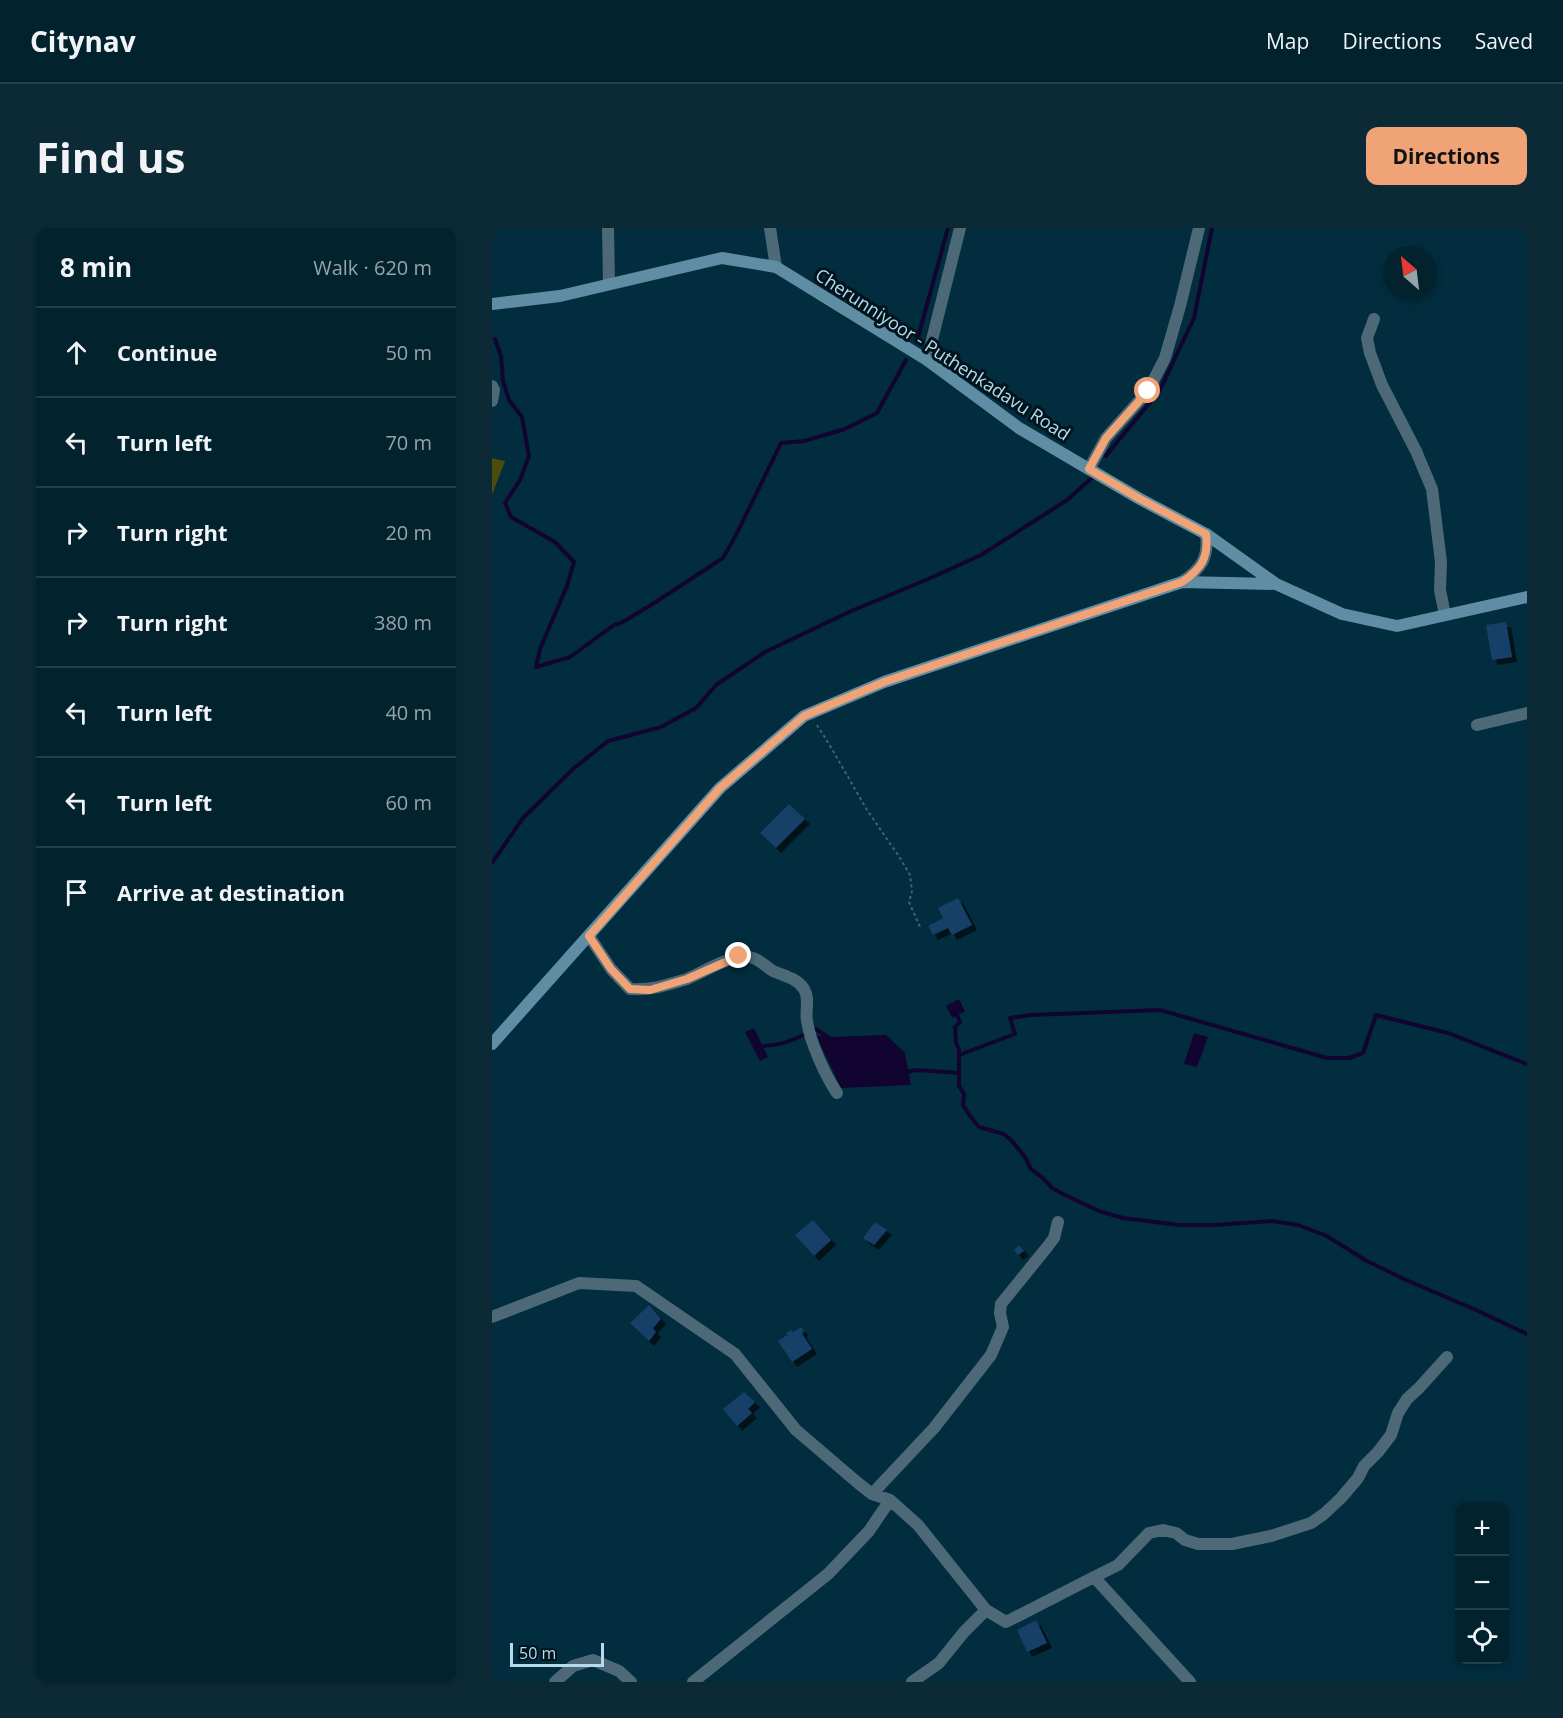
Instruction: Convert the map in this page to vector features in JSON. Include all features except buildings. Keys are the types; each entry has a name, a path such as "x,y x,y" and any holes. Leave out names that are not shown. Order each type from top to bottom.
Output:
{"main road":[{"name":"Cherunniyoor - Puthenkadavu Road","path":"492,304 560,296 722,258 776,267 927,360 1018,428 1140,499 1206,534 1276,584"},
{"path":"492,1044 720,788 810,713 884,682 1182,582 1276,584 1342,614 1397,626 1527,597"}],"street":[{"path":"608,228 609,284"},
{"path":"770,228 776,267"},
{"path":"927,360 960,228"},
{"path":"1089,469 1106,438 1148,391 1165,358 1199,228"},
{"path":"1374,319 1367,338 1370,352 1382,385 1416,451 1432,489 1442,562 1440,590 1445,615"},
{"path":"492,386 494,390 492,401"},
{"path":"1182,582 1201,566 1207,553 1206,534"},
{"path":"1478,725 1527,712"},
{"path":"589,936 611,969 630,989 650,990 687,979 739,956 752,957 772,970 797,981 804,990 807,1000 807,1024 824,1070 837,1093"},
{"path":"872,1494 934,1428 991,1355 1003,1327 1001,1304 1054,1239 1058,1222"},
{"path":"492,1317 579,1283 636,1286 735,1354 796,1430 872,1494 890,1500 918,1525 986,1610 1006,1622 1118,1565 1149,1533 1163,1530 1176,1533 1185,1540 1198,1544 1232,1544 1271,1536 1311,1523 1341,1498 1358,1478 1364,1466 1391,1435 1398,1413 1407,1399 1448,1357"},
{"path":"693,1682 828,1574 869,1531 890,1500"},
{"path":"1094,1577 1191,1682"},
{"path":"912,1682 939,1663 964,1632 986,1610"},
{"path":"555,1682 573,1666 593,1660 618,1671 631,1682"}],"path":[{"path":"810,713 867,810 910,875 912,891 909,902 921,929"}],"shaded area":[{"path":"492,458 505,461 492,495"},
{"path":"959,999 965,1011 952,1018 946,1006"},
{"path":"754,1028 768,1057 760,1061 745,1032"},
{"path":"1194,1033 1208,1037 1197,1067 1184,1064"},
{"path":"816,1035 831,1037 886,1035 905,1053 911,1085 841,1088"}],"waterway":[{"path":"917,341 948,228"},
{"path":"1106,456 1159,392 1194,318 1212,228"},
{"path":"495,339 501,356 503,381 509,400 522,417 529,456 520,480 505,503 511,517 555,542 574,562 567,586 540,649 536,667 570,657 614,625 651,605 723,558 781,443 804,441 845,429 877,413 906,360"},
{"path":"492,863 523,818 573,769 608,741 661,727 696,708 716,685 765,652 849,612 981,555 1067,500 1094,476"},
{"path":"959,1055 1015,1034 1010,1018 1031,1015 1160,1010 1327,1058 1349,1058 1363,1053 1376,1015 1448,1033 1527,1064"},
{"path":"957,1015 960,1022 955,1027 956,1043 959,1049 959,1086 964,1094 963,1105 979,1127 1004,1134 1011,1140 1025,1157 1031,1169 1052,1188 1099,1211 1123,1218 1179,1225 1272,1221 1298,1225 1327,1236 1365,1260 1406,1280 1527,1334"},
{"path":"812,1031 816,1029 829,1038"},
{"path":"758,1046 784,1043 808,1033"},
{"path":"905,1072 917,1070 959,1073"}],"route":[{"path":"739,956 687,979 650,990 630,989 611,969 589,936 720,788 804,716 884,682 1182,582 1193,575 1201,566 1207,553 1206,534 1089,469 1106,438 1148,391"}]}
